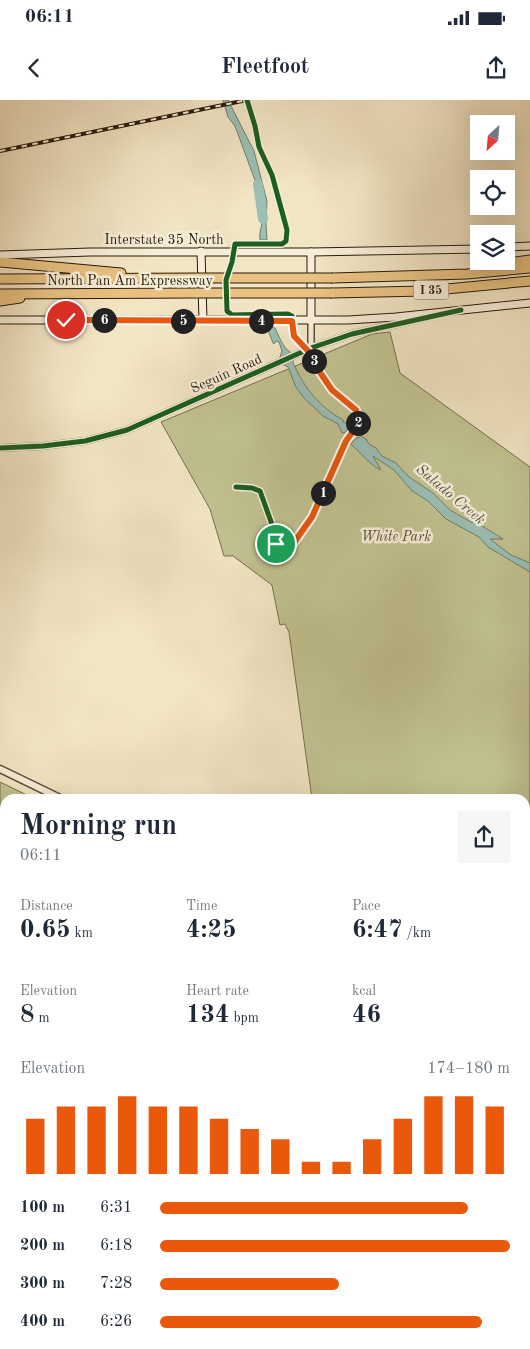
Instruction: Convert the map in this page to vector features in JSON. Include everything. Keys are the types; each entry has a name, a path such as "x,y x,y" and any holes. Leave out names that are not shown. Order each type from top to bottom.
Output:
{"highway":[{"path":"425,276 465,268 530,260"},
{"path":"0,262 169,278"},
{"name":"North Pan Am Expressway","path":"0,279 332,278 467,274 530,268"},
{"name":"North Pan Am Expressway","path":"0,294 425,291 530,281"},
{"path":"0,301 47,294"}],"main road":[{"path":"515,247 530,246"},
{"name":"Interstate 35 North","path":"0,255 90,252 311,252 470,249"},
{"path":"201,251 203,320"},
{"path":"311,252 311,321"},
{"path":"0,320 311,321 396,317 530,303"}],"street":[{"name":"Seguin Road","path":"0,448 43,446 85,441 127,430 311,348 352,334 461,310"},
{"path":"311,321 311,348"},
{"path":"0,769 52,794"}],"green space":[{"name":"White Park","path":"390,332 400,373 530,467 530,794 311,794 289,632 285,624 280,625 272,585 233,556 224,556 210,509 161,422 372,334"},
{"path":"0,782 25,794 0,794"}],"water":[{"path":"223,100 228,100 254,151 267,201 267,240 260,240 263,202 235,126 228,117"},
{"path":"269,327 275,328 283,345 290,352 299,375 314,397 343,420 343,422 350,425 346,432 342,433 338,424 323,416 303,397 296,387 288,367 282,364 280,357 282,351 279,342 273,343 268,330"},
{"path":"361,436 376,448 382,456 396,463 409,477 433,493 450,510 471,522 479,524 503,539 490,539 511,555 530,563 530,572 488,547 479,537 446,519 428,501 412,491 394,470 373,456 381,470 373,465 351,444"}],"waterway":[{"name":"Salado Creek","path":"258,184 263,219"}],"railway":[{"path":"0,151 247,100"}],"cycle path":[{"path":"236,487 252,488 260,491 279,547 293,544 312,517 346,441 357,426 358,421 356,410 332,390 317,368 310,353 294,336 292,316 288,314 232,315 227,311 226,280 235,244 282,244 286,241 287,230 272,175 259,147 247,100"},
{"path":"0,448 43,446 85,441 127,430 311,348 352,334 461,310"}],"route":[{"path":"66,320 292,321 294,336 310,353 323,379 332,390 356,410 358,421 357,426 346,441 319,504 308,524 290,546 279,547 276,544"}]}
